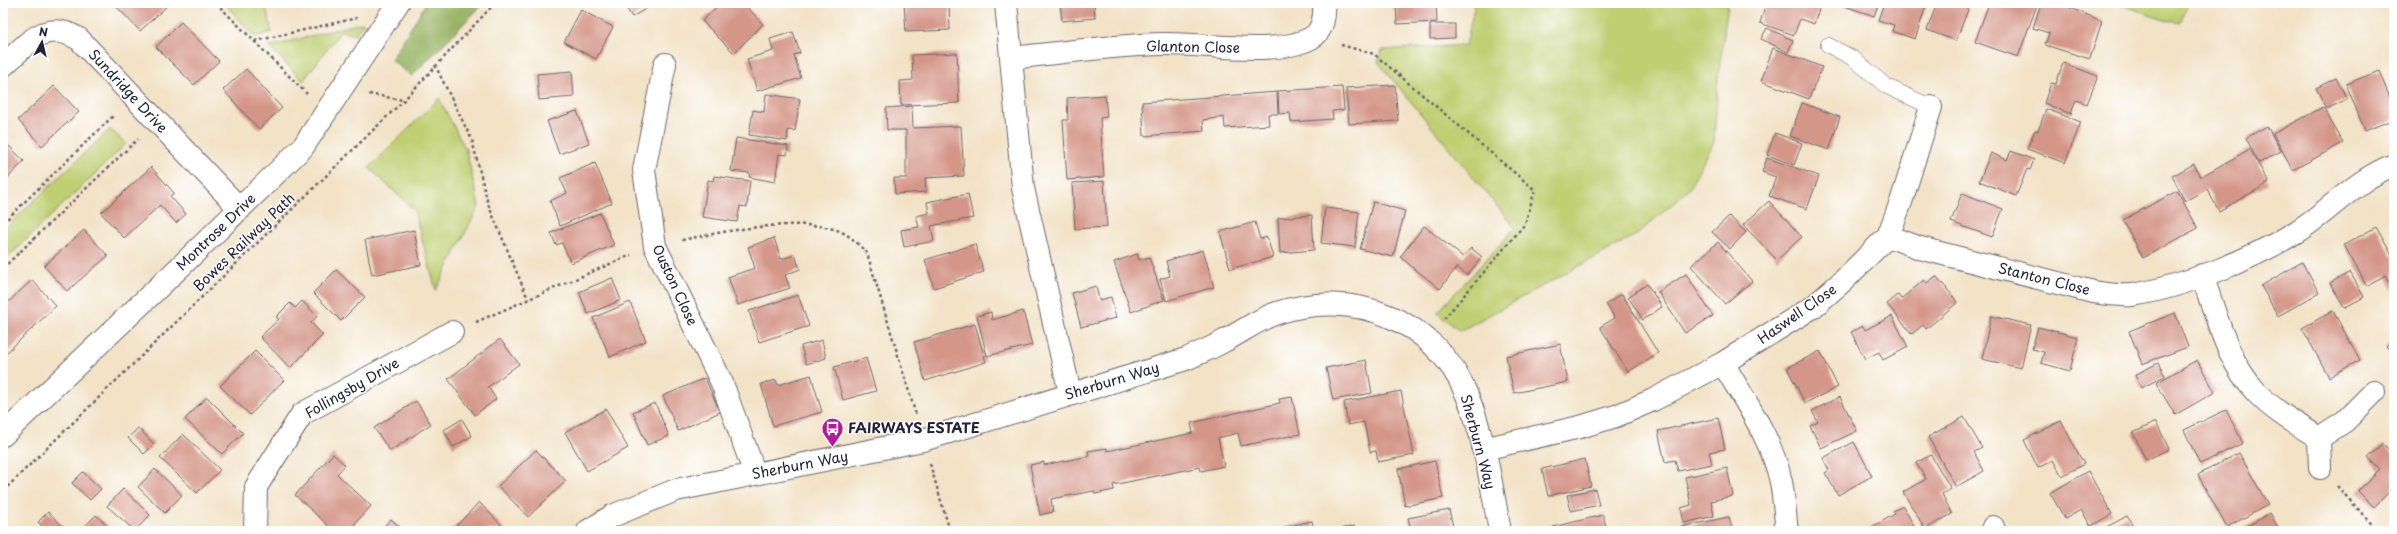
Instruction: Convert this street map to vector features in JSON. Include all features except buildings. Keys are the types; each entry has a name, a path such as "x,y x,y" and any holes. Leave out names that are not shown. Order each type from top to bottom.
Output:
{"street":[{"path":"1006,3 1024,188 1070,393"},
{"path":"1313,37 1323,21 1324,3"},
{"name":"Montrose Drive","path":"3,435 240,209 302,147 396,6"},
{"name":"Sundridge Drive","path":"3,66 36,36 50,31 66,31 79,39 240,209"},
{"name":"Glanton Close","path":"1011,58 1162,44 1248,48 1288,45 1302,42 1313,37"},
{"name":"Ouston Close","path":"665,64 644,170 655,246 722,383 754,474"},
{"name":"Haswell Close","path":"1483,449 1616,416 1685,385 1813,307 1844,280 1888,236 1901,202 1931,107"},
{"name":"Stanton Close","path":"1888,236 1928,250 2112,295 2131,295 2202,275 2257,252 2297,231 2350,190 2394,165"},
{"path":"2202,275 2231,353 2256,392 2276,410 2319,438"},
{"name":"Sherburn Way","path":"588,531 612,516 676,490 923,440 1186,358 1224,342 1277,313 1302,306 1342,304 1365,307 1388,315 1409,326 1442,355 1457,374 1474,414 1500,531"},
{"name":"Follingsby Drive","path":"255,531 256,487 302,414 452,332"},
{"path":"1723,363 1764,437 1774,459 1780,481 1787,531"},
{"path":"2319,438 2345,421 2374,392"},
{"path":"2319,438 2320,468"}],"lane":[{"path":"1828,45 1854,59 1886,86 1931,107"}],"path":[{"path":"216,3 326,113"},
{"name":"Bowes Railway Path","path":"3,491 404,100 435,65 495,3"},
{"path":"255,42 396,6"},
{"path":"1313,37 1374,54 1535,190 1525,224 1426,340"},
{"path":"435,65 472,140 488,204 528,298"},
{"path":"342,89 404,100"},
{"path":"3,223 133,96"},
{"path":"3,268 157,121"},
{"path":"452,332 528,298 655,246 747,227 822,226 846,234 867,253 950,531"},
{"path":"2320,468 2378,531"}],"green space":[{"path":"224,3 265,3 272,32 255,37"},
{"path":"426,3 484,3 412,76 391,60"},
{"path":"1475,3 1728,3 1718,78 1714,142 1688,190 1638,234 1460,331 1437,313 1515,228 1378,62 1382,50 1466,45"},
{"path":"2115,3 2188,3 2180,24"},
{"path":"364,22 355,35 341,31 303,81 269,47"},
{"path":"439,98 466,150 479,206 436,290 414,210 369,168"},
{"path":"110,129 126,144 3,262 3,230"}],"place":[{"name":"FAIRWAYS ESTATE","path":"832,448"}]}
